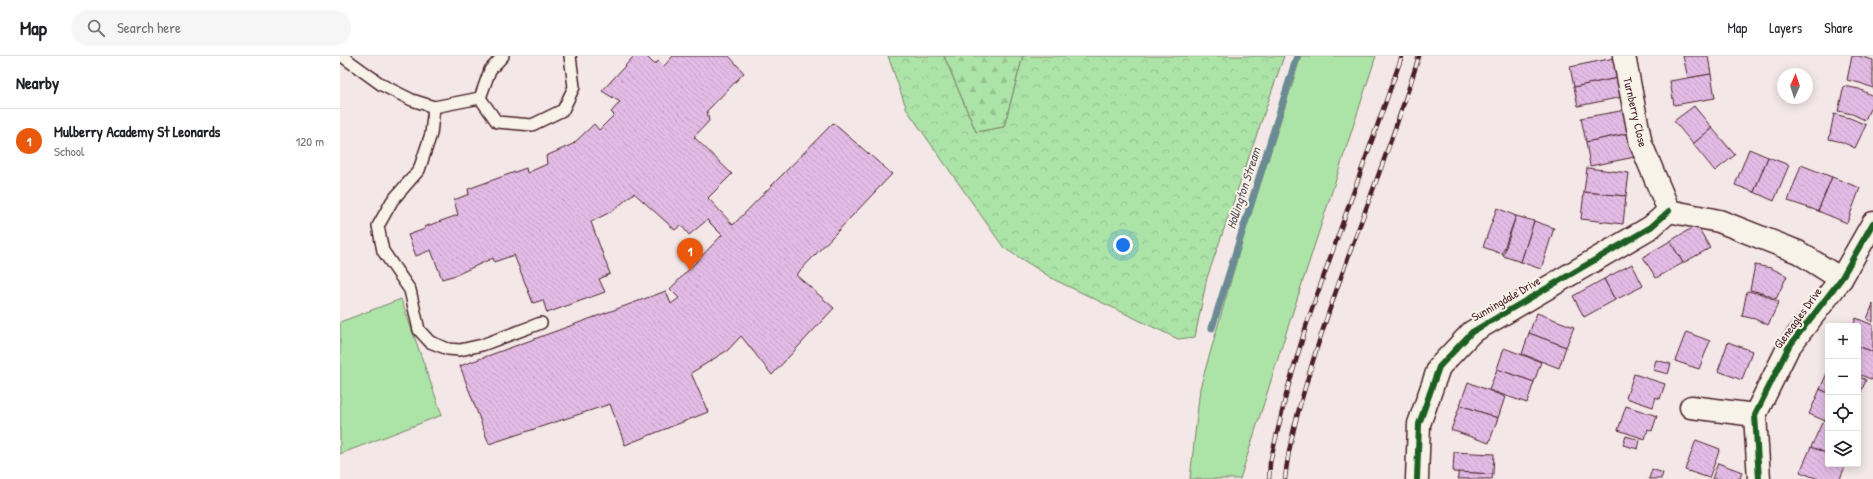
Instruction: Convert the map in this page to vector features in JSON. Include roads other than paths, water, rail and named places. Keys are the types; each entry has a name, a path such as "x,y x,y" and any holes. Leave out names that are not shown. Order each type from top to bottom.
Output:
{"street":[{"name":"Turnberry Close","path":"1624,56 1641,144 1669,211"},
{"path":"1669,211 1719,221 1798,252 1841,279"},
{"name":"Sunningdale Drive","path":"1416,479 1419,424 1439,366 1472,332 1651,227 1669,211"},
{"name":"Gleneagles Drive","path":"1759,479 1755,415 1788,348 1841,279 1873,223"},
{"path":"1691,407 1755,415"}],"lane":[{"path":"342,56 382,85 412,100 434,107 480,98"},
{"path":"480,98 490,70 503,56"},
{"path":"480,98 498,122 532,125 563,110 574,87 570,56"},
{"path":"434,107 431,134 419,170 392,201 378,226 383,251 410,290 419,330 430,342 448,349 460,350 482,345 541,324"}],"waterway":[{"name":"Hollington Stream","path":"1212,328 1297,56"}],"railway":[{"path":"1269,479 1270,463 1287,391 1307,323 1402,56"},
{"path":"1285,479 1289,450 1296,421 1324,325 1394,133 1419,56"}],"place":[{"name":"Mulberry Academy St Leonards","path":"690,271"}]}
